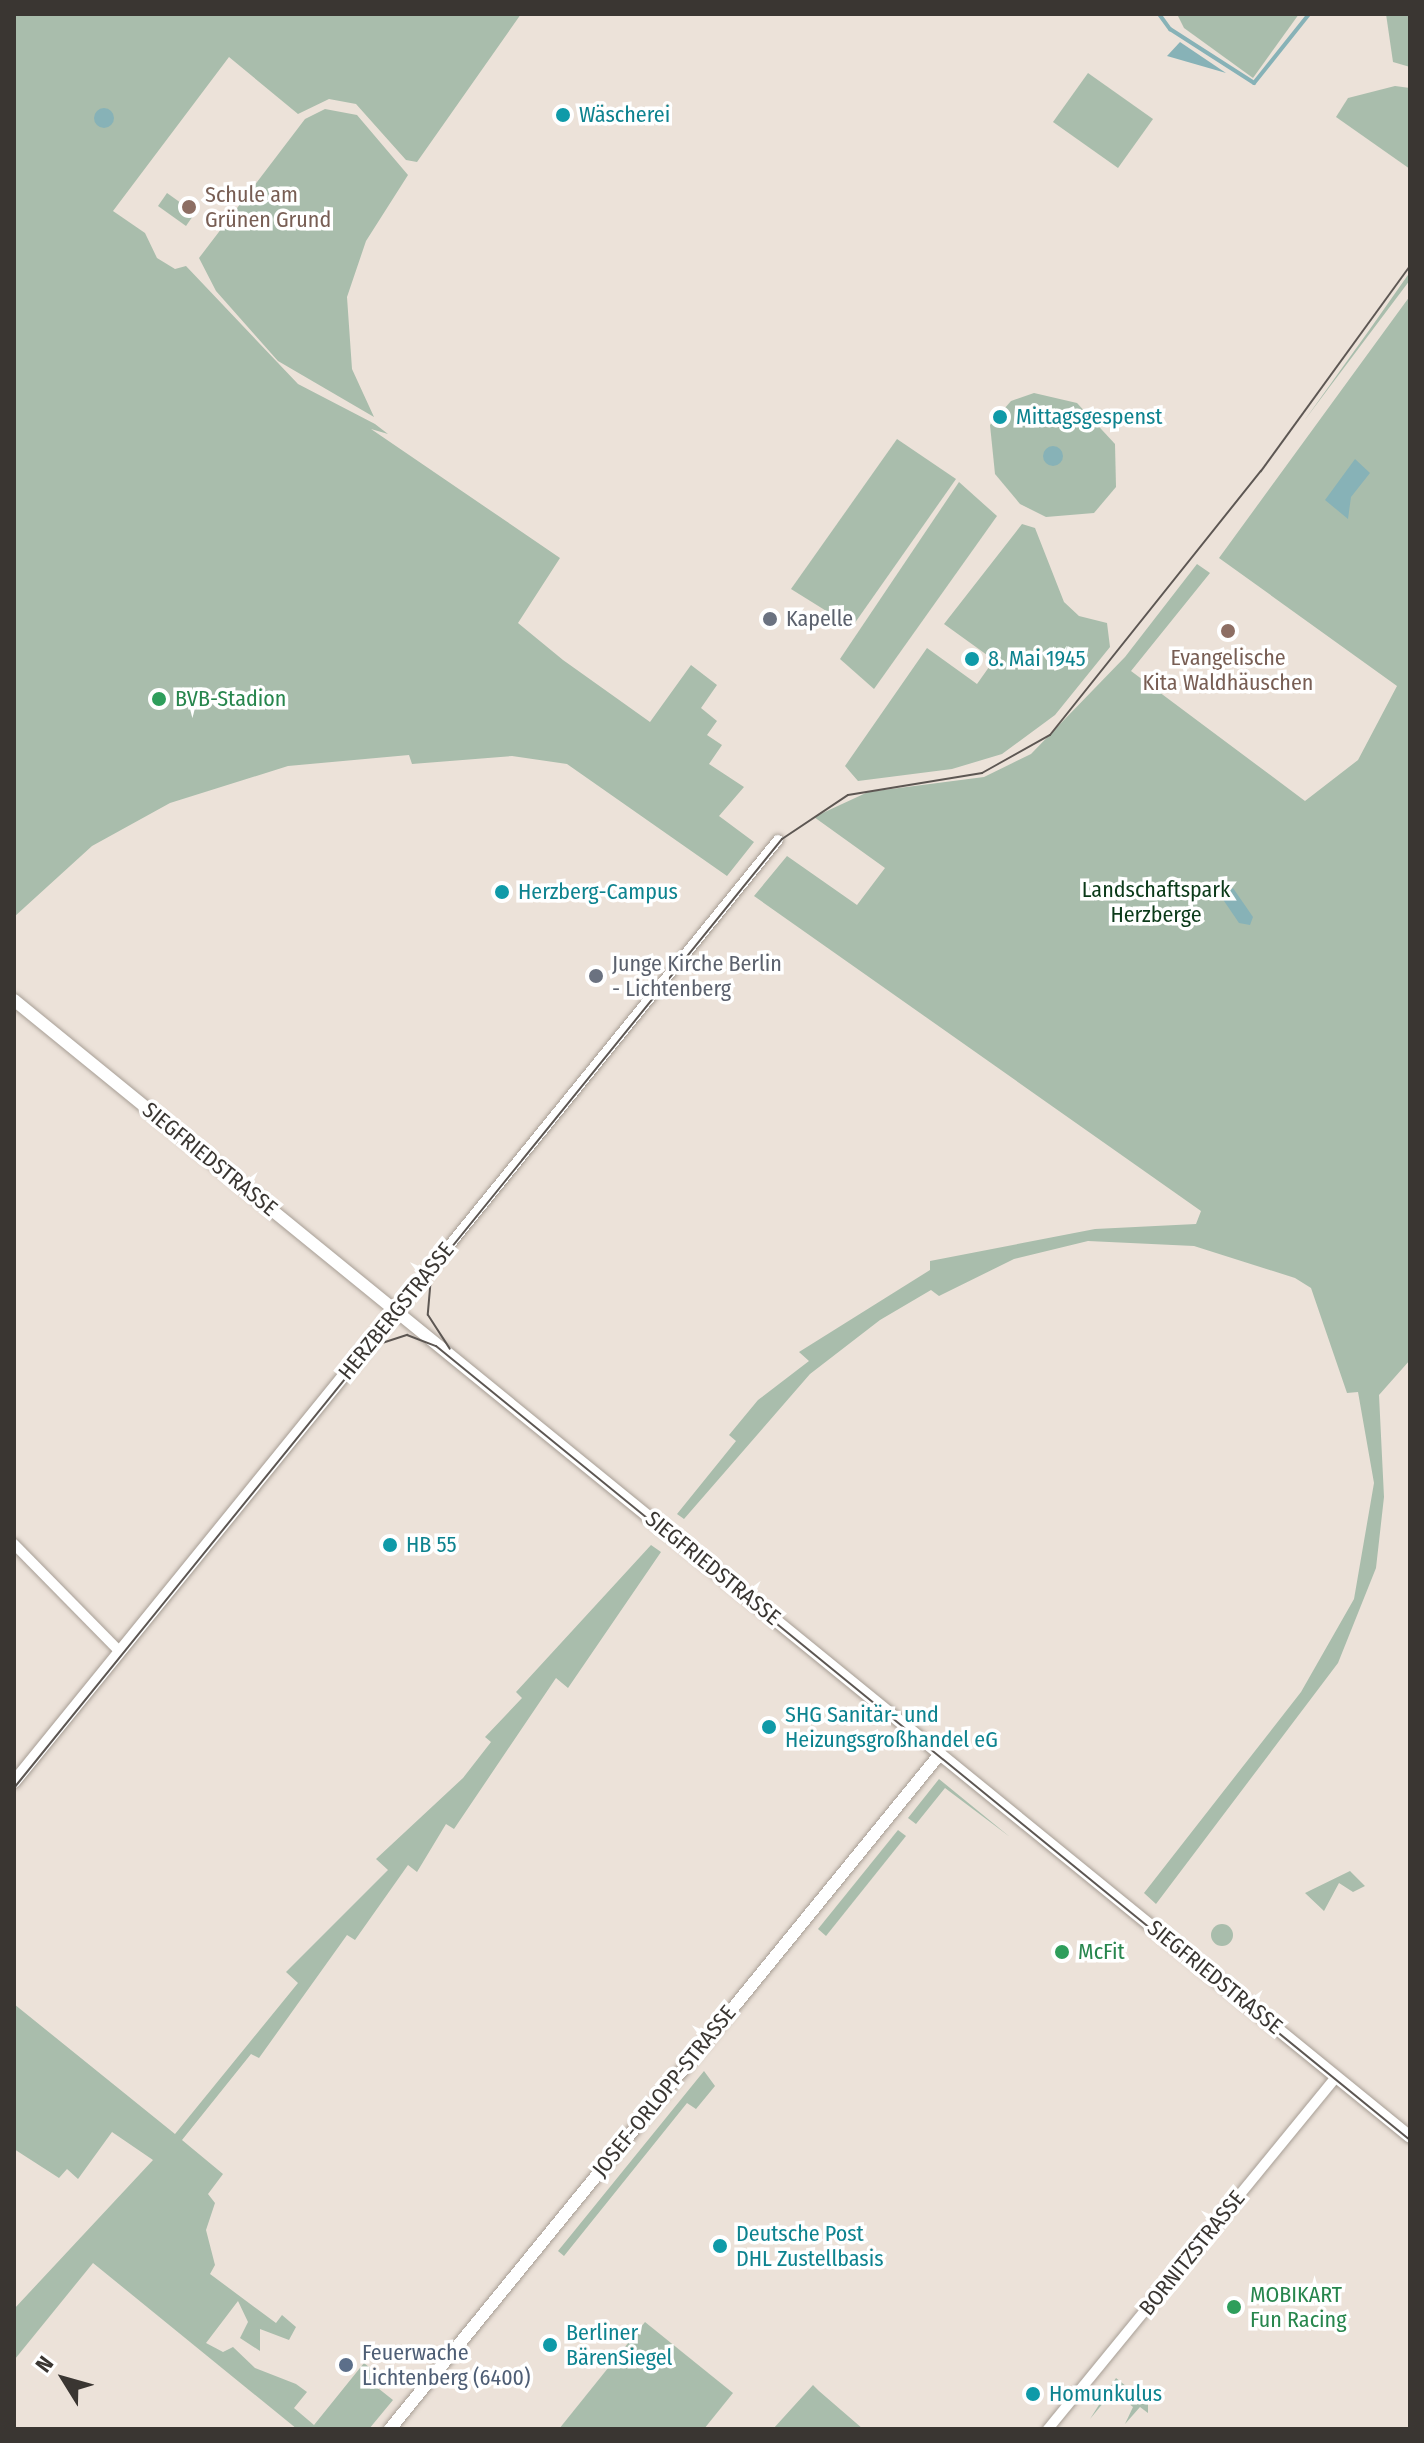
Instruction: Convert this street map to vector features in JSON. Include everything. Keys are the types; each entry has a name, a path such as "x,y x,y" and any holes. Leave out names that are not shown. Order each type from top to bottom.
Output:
{"street":[{"name":"HERZBERGSTRASSE","path":"14,1782 778,840"},
{"name":"SIEGFRIEDSTRASSE","path":"14,1000 1410,2137"},
{"path":"14,1544 120,1652"},
{"name":"JOSEF-ORLOPP-STRASSE","path":"390,2429 940,1754"},
{"name":"BORNITZSTRASSE","path":"1048,2429 1336,2077"}],"green space":[{"path":"14,14 521,14 417,162 406,160 356,104 329,99 298,114 229,57 113,211 145,233 157,258 175,269 186,266 298,384 375,424 388,434 371,429 560,558 518,623 563,660 650,722 691,665 717,685 701,708 717,721 707,735 722,745 709,764 744,787 719,816 754,842 727,876 567,764 512,756 412,764 409,755 288,766 170,803 92,846 14,917"},
{"path":"1177,14 1299,14 1253,78 1184,28"},
{"path":"1386,14 1410,14 1410,67 1393,62"},
{"path":"1088,73 1153,119 1118,168 1053,122"},
{"path":"1395,86 1410,88 1410,169 1336,117 1348,98"},
{"path":"325,109 357,115 408,175 366,241 347,297 352,369 374,417 278,361 216,291 199,258 305,119"},
{"path":"167,193 195,213 186,226 158,206"},
{"path":"1410,272 1410,280 1304,421 1370,329"},
{"name":"Landschaftspark Herzberge","path":"1410,296 1410,1360 1379,1395 1384,1497 1376,1568 1338,1663 1156,1904 1144,1893 1301,1692 1354,1599 1374,1483 1358,1392 1347,1393 1311,1288 1295,1278 1194,1246 1088,1241 1014,1259 939,1296 931,1290 880,1320 810,1374 684,1519 677,1514 736,1441 729,1435 758,1400 809,1361 799,1352 930,1270 930,1261 1095,1229 1196,1224 1201,1211 754,896 787,856 857,905 885,868 814,817 868,792 984,777 1031,754 1125,657 1197,564 1210,573 1131,671 1305,801 1358,760 1397,686 1219,558"},
{"path":"1034,393 1077,403 1115,444 1116,487 1094,513 1046,517 1020,504 995,474 990,425 1011,401"},
{"path":"897,439 956,479 852,627 791,589"},
{"path":"959,482 997,516 874,689 840,659"},
{"path":"1022,524 1035,528 1064,602 1079,616 1107,623 1110,647 1055,715 1002,754 952,769 858,781 845,766 927,648 977,684 994,660 944,624"},
{"path":"651,1545 661,1552 568,1688 556,1678 454,1829 446,1824 417,1872 408,1865 355,1940 347,1935 259,2058 251,2054 182,2140 223,2174 208,2194 215,2203 206,2230 215,2265 210,2274 276,2323 282,2315 296,2327 289,2340 260,2329 260,2351 240,2338 248,2322 238,2301 206,2343 223,2352 233,2347 255,2368 296,2384 307,2392 294,2408 314,2425 364,2363 375,2372 369,2381 393,2400 369,2429 297,2429 93,2263 15,2359 14,2309 153,2160 112,2132 78,2179 67,2169 59,2178 14,2149 14,2004 175,2134 298,1983 286,1972 388,1870 376,1859 463,1778 491,1742 485,1737 522,1698 516,1692"},
{"path":"939,1779 1010,1837 945,1788 916,1824 908,1818"},
{"path":"898,1830 906,1836 826,1936 818,1929"},
{"path":"1350,1871 1365,1886 1353,1892 1339,1883 1324,1911 1305,1893"},
{"path":"1222,1924 1230,1927 1233,1935 1230,1943 1222,1946 1214,1943 1211,1935 1214,1927"},
{"path":"704,2071 715,2086 696,2109 687,2103 564,2256 558,2251"},
{"path":"645,2322 733,2393 704,2429 559,2429"},
{"path":"1116,2378 1148,2404 1148,2413 1140,2407 1125,2424 1133,2407 1113,2391 1090,2419"},
{"path":"813,2385 819,2391 863,2429 773,2429"}],"water":[{"path":"1180,42 1226,73 1167,56"},
{"path":"104,108 111,111 114,118 111,125 104,128 97,125 94,118 97,111"},
{"path":"1053,446 1060,449 1063,456 1060,463 1053,466 1046,463 1043,456 1046,449"},
{"path":"1355,459 1370,473 1351,497 1348,519 1325,500"},
{"path":"1233,888 1253,917 1250,925 1239,923 1222,898"}],"waterway":[{"path":"1159,14 1170,29 1254,83 1309,14"}],"tram line":[{"path":"14,1788 782,839 848,795 982,773 1050,735 1261,471 1410,266"},
{"path":"431,1277 428,1315 450,1349"},
{"path":"376,1345 407,1335 436,1346 1410,2140"}],"place":[{"name":"Wäscherei","path":"563,115"},
{"name":"Schule am Grünen Grund","path":"189,207"},
{"name":"Mittagsgespenst","path":"1000,417"},
{"name":"Kapelle","path":"770,619"},
{"name":"Evangelische Kita Waldhäuschen","path":"1228,631"},
{"name":"8. Mai 1945","path":"972,659"},
{"name":"BVB-Stadion","path":"159,699"},
{"name":"Herzberg-Campus","path":"502,892"},
{"name":"Junge Kirche Berlin - Lichtenberg","path":"596,976"},
{"name":"HB 55","path":"390,1545"},
{"name":"SHG Sanitär- und Heizungsgroßhandel eG","path":"769,1727"},
{"name":"McFit","path":"1062,1952"},
{"name":"Deutsche Post DHL Zustellbasis","path":"720,2246"},
{"name":"MOBIKART Fun Racing","path":"1234,2307"},
{"name":"Berliner BärenSiegel","path":"550,2345"},
{"name":"Feuerwache Lichtenberg (6400)","path":"346,2365"},
{"name":"Homunkulus","path":"1033,2394"}]}
